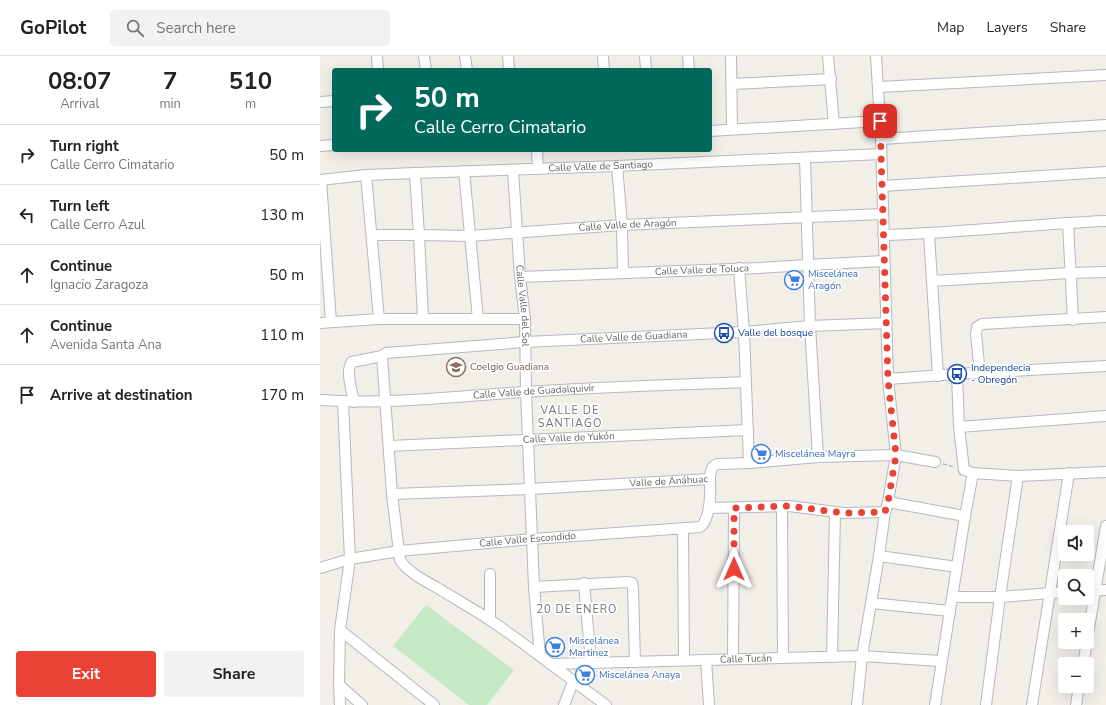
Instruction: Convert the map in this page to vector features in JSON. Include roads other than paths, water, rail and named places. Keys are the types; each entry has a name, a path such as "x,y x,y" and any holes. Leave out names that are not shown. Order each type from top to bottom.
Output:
{"street":[{"path":"377,56 378,68"},
{"path":"424,56 426,68"},
{"path":"465,56 467,68"},
{"path":"508,56 509,68"},
{"path":"603,56 604,68"},
{"path":"645,56 646,68"},
{"path":"688,56 689,68"},
{"path":"731,56 732,129"},
{"path":"828,56 834,124"},
{"path":"857,705 862,656 870,603 880,556 896,455 888,380 881,139 876,56"},
{"path":"879,87 1106,75"},
{"path":"732,84 830,79"},
{"path":"320,102 332,101"},
{"path":"712,131 880,121"},
{"path":"881,139 1106,125"},
{"path":"320,146 332,145"},
{"path":"537,152 538,169"},
{"name":"Calle Valle de Santiago","path":"321,180 366,175 617,166 881,154"},
{"path":"805,158 810,326 818,457"},
{"path":"617,166 622,225 623,273"},
{"name":"Calle Valle del Sol","path":"513,170 520,277 525,319 524,342 534,587 540,656"},
{"path":"464,171 478,319"},
{"path":"882,186 1106,172"},
{"path":"415,173 423,319"},
{"path":"366,175 379,319"},
{"path":"321,180 331,322"},
{"name":"Calle Valle de Aragón","path":"372,235 470,236 622,225 883,214"},
{"path":"883,235 929,234 1106,221"},
{"path":"1068,223 1073,320"},
{"path":"929,234 938,376"},
{"name":"Calle Valle de Toluca","path":"520,277 759,268 808,264 884,261"},
{"path":"740,268 749,463"},
{"path":"932,282 1106,272"},
{"path":"980,374 976,334 977,327 982,324 1106,317"},
{"path":"320,323 379,319 525,319"},
{"name":"Calle Valle de Guadiana","path":"354,402 350,384 350,364 352,362 382,356 386,353 524,342 744,332 810,326 887,323"},
{"path":"382,356 392,494 400,560 403,565 422,579 490,620 606,705"},
{"path":"888,380 957,374 980,374 1106,366"},
{"path":"935,705 965,516 968,472 958,427 957,374"},
{"name":"Calle Valle de Guadalquivir","path":"320,402 386,402 526,392 746,382"},
{"path":"340,705 338,685 340,630 350,559 343,402"},
{"path":"958,427 1106,416"},
{"name":"Calle Valle de Yukón","path":"389,446 748,430"},
{"name":"Valle de Anáhuac","path":"392,494 530,489 710,479 712,468 717,464 749,463 818,457 896,455 935,462"},
{"path":"968,472 1018,476 1106,472"},
{"path":"1032,705 1069,473"},
{"path":"986,705 1018,476"},
{"path":"710,479 709,508 789,506 844,513 887,507 965,516"},
{"path":"782,507 783,658"},
{"name":"Calle Valle Escondido","path":"320,568 350,559 399,551 532,539 700,527 704,525 709,508"},
{"path":"733,659 734,508"},
{"path":"832,657 835,512"},
{"path":"1094,578 1106,526"},
{"path":"683,529 684,660"},
{"path":"880,556 957,567"},
{"path":"490,574 490,620"},
{"path":"534,587 627,582 632,583 635,662"},
{"path":"584,584 591,663"},
{"path":"1094,591 1106,590"},
{"path":"953,597 1000,597 1058,592"},
{"path":"870,603 950,611"},
{"path":"340,630 434,705"},
{"name":"Calle Tucán","path":"550,664 862,656 941,661"},
{"path":"706,660 709,705"},
{"path":"564,705 573,682"},
{"path":"338,685 362,705"},
{"path":"1076,705 1078,693"}],"place":[{"name":"Miscelánea Aragón","path":"794,280"},
{"name":"Valle del bosque","path":"724,333"},
{"name":"Coelgio Guadiana","path":"456,367"},
{"name":"Independecia - Obregón","path":"957,374"},
{"name":"Miscelánea Mayra","path":"761,454"},
{"name":"Miscelánea Martinez","path":"555,647"},
{"name":"Miscelánea Anaya","path":"585,675"}],"district":[{"name":"VALLE DE SANTIAGO","path":"570,416"},
{"name":"20 DE ENERO","path":"577,609"}]}
